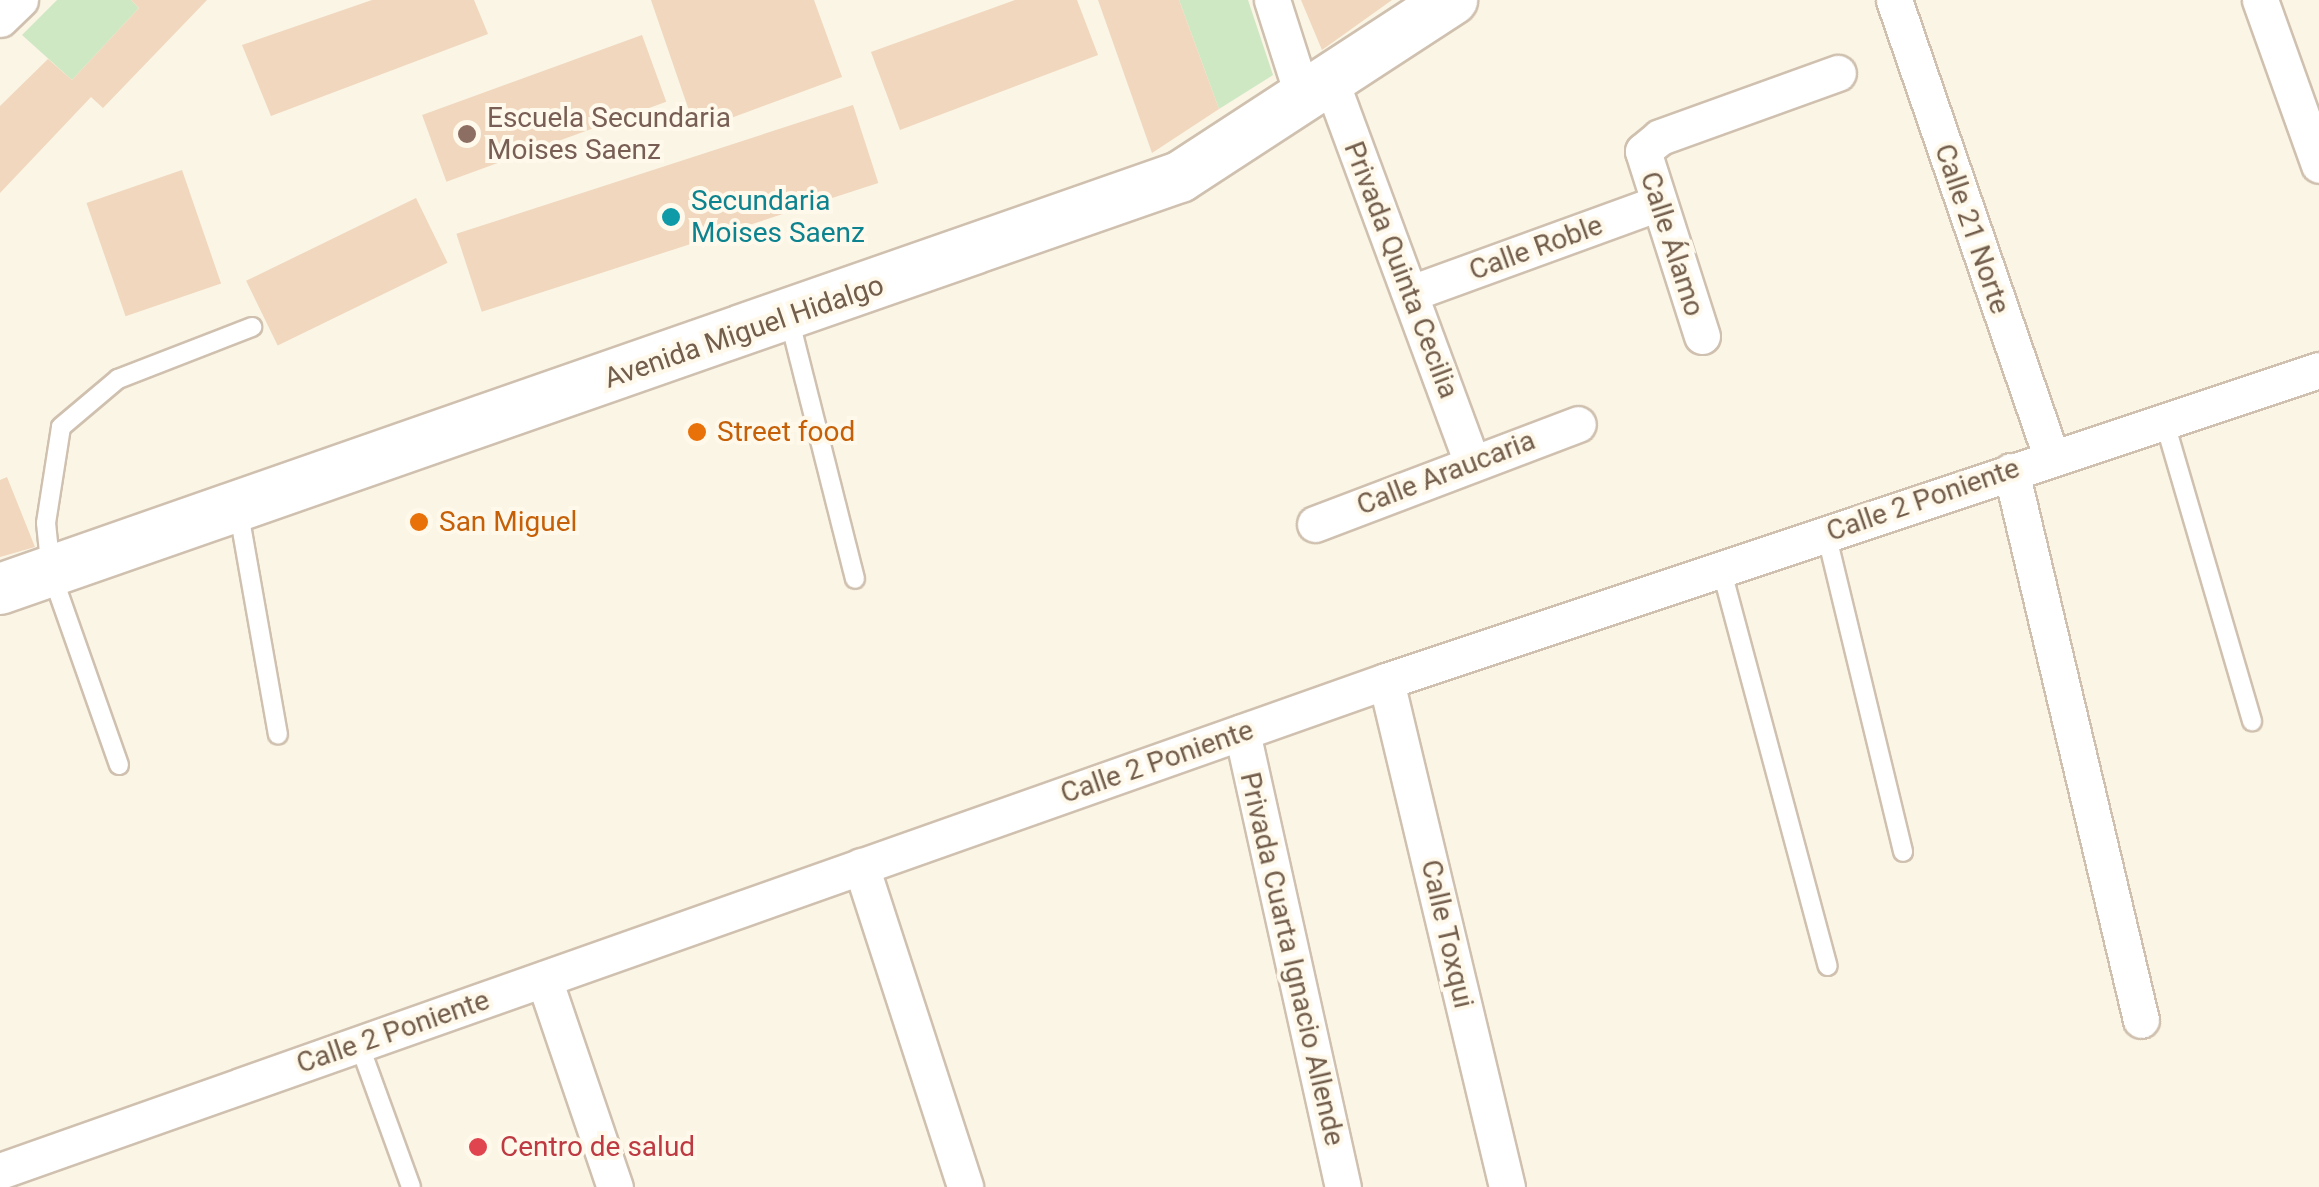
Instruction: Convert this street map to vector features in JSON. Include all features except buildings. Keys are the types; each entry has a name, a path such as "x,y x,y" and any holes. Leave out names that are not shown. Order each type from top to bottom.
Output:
{"street":[{"path":"0,19 20,0"},
{"name":"Privada Quinta Cecilia","path":"1272,0 1414,292 1471,461"},
{"name":"Avenida Miguel Hidalgo","path":"0,589 789,318 1180,177 1452,0"},
{"name":"Calle 21 Norte","path":"1894,0 2051,457"},
{"path":"2260,0 2319,165"},
{"name":"Calle Álamo","path":"1702,336 1643,151 1660,137 1838,73"},
{"name":"Calle Roble","path":"1414,292 1658,203"},
{"name":"Calle 2 Poniente","path":"0,1171 1386,681 2319,370"},
{"name":"Calle Araucaria","path":"1315,524 1471,461 1578,424"},
{"path":"2011,471 2141,1020"},
{"name":"Calle Toxqui","path":"1386,681 1508,1187"},
{"name":"Privada Cuarta Ignacio Allende","path":"1242,732 1343,1187"},
{"path":"862,866 965,1187"},
{"path":"544,979 615,1187"}],"lane":[{"path":"789,318 855,579"},
{"path":"119,766 50,572 46,523 61,428 118,380 252,328"},
{"path":"2164,420 2252,722"},
{"path":"238,507 278,734"},
{"path":"1826,533 1903,852"},
{"path":"1721,568 1828,966"},
{"path":"359,1044 411,1187"}],"green space":[{"path":"57,0 131,0 139,8 72,80 22,35"},
{"path":"1179,0 1248,0 1273,75 1219,109"}],"place":[{"name":"Escuela Secundaria Moises Saenz","path":"467,134"},
{"name":"Secundaria Moises Saenz","path":"671,217"},
{"name":"Street food","path":"697,432"},
{"name":"San Miguel","path":"419,522"},
{"name":"Centro de salud","path":"478,1147"}]}
